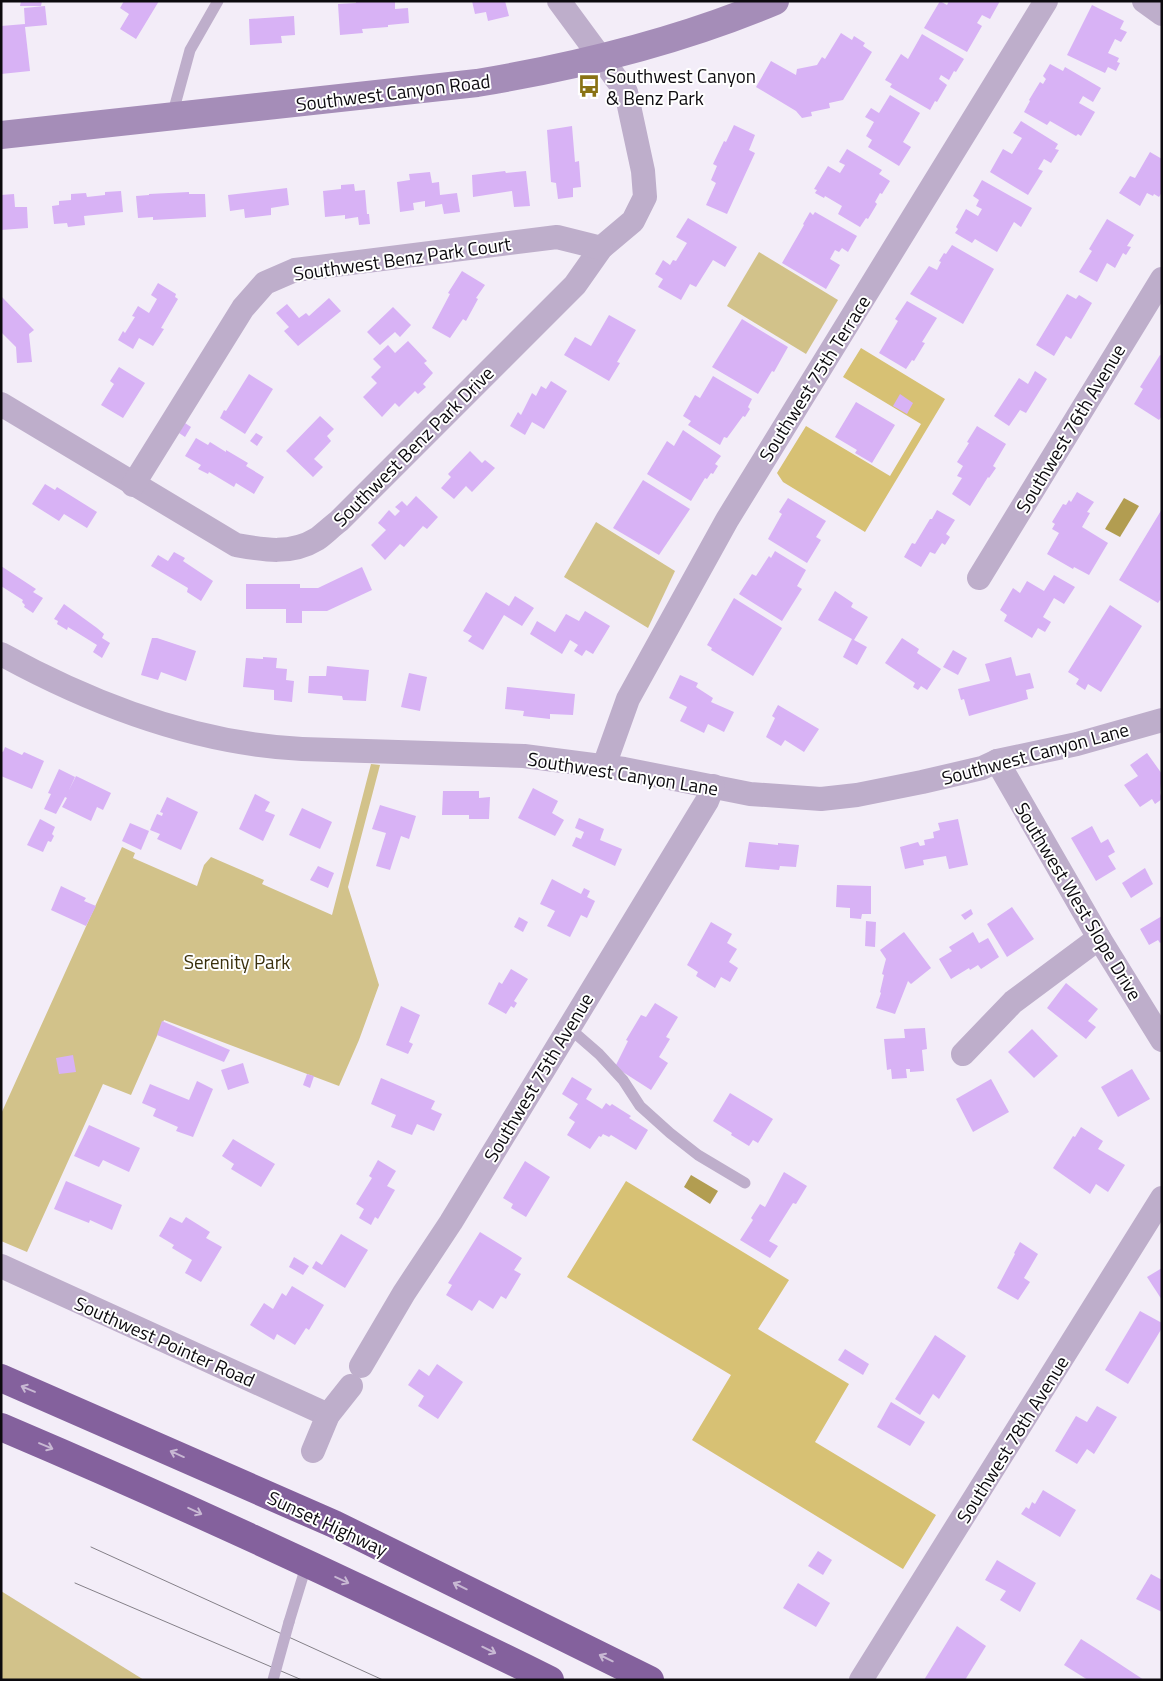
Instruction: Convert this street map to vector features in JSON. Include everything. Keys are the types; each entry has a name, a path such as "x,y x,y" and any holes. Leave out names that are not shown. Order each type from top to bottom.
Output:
{"highway":[{"name":"Sunset Highway","path":"1,1378 334,1524 650,1680"},
{"path":"1,1427 187,1508 307,1563 550,1680"}],"main road":[{"name":"Southwest Canyon Road","path":"1,135 477,83 540,72 600,58 696,31 775,1"}],"street":[{"name":"Southwest Benz Park Drive","path":"1,404 236,546 265,551 292,550 316,539 338,521 575,285 601,248 634,221 645,197 643,171 626,92 559,1"},
{"name":"Southwest 75th Terrace","path":"604,766 628,700 727,520 1046,1"},
{"path":"1144,1 1162,14"},
{"name":"Southwest Benz Park Court","path":"133,485 243,308 265,283 296,270 557,237 601,248"},
{"name":"Southwest 76th Avenue","path":"979,578 1162,279"},
{"name":"Southwest Canyon Lane","path":"1,654 50,680 97,701 146,719 196,734 244,743 271,748 302,750 524,756 604,766 767,796 804,798 866,794 982,768 997,761 1077,744 1162,720"},
{"name":"Southwest West Slope Drive","path":"997,761 1099,938 1162,1040"},
{"name":"Southwest 75th Avenue","path":"313,1451 328,1415 356,1376 404,1293 451,1222 706,801 713,786"},
{"path":"962,1054 1013,1002 1099,938"},
{"name":"Southwest 78th Avenue","path":"861,1680 1162,1198"},
{"name":"Southwest Pointer Road","path":"1,1266 328,1415"}],"lane":[{"path":"172,117 190,50 218,1"},
{"path":"568,1027 599,1054 623,1080 640,1106 670,1133 698,1155 745,1183"},
{"path":"273,1680 307,1563"}],"green space":[{"path":"759,252 838,300 806,354 727,306"},
{"path":"596,522 675,571 648,628 564,577"},
{"name":"Serenity Park","path":"371,764 380,765 348,887 379,985 359,1040 339,1086 164,1020 131,1095 103,1084 27,1252 1,1241 1,1114 122,847 135,853 133,858 197,886 204,865 211,857 264,880 262,884 332,915"},
{"path":"1,1591 144,1680 1,1680"}],"shaded area":[{"path":"861,348 945,399 865,532 783,482 777,473 806,426 890,476 921,424 843,377"},
{"path":"1124,498 1139,506 1120,537 1105,529"},
{"path":"691,1175 718,1191 710,1204 684,1187"},
{"path":"626,1181 789,1280 758,1329 849,1384 815,1442 936,1515 903,1569 692,1440 731,1375 567,1277"}],"building":[{"path":"21,1 42,1 41,6 20,6"},
{"path":"124,1 159,1 136,39 120,29 129,14 120,8"},
{"path":"356,1 395,1 395,9 408,8 409,23 362,29 363,33 340,35 338,4 356,3"},
{"path":"472,1 505,1 509,16 488,21 486,12 475,14"},
{"path":"940,1 947,5 949,1 1000,1 990,19 982,15 977,23 982,26 967,52 924,28"},
{"path":"1092,5 1124,21 1120,29 1127,32 1121,42 1115,39 1108,53 1119,58 1117,62 1120,63 1116,71 1108,67 1105,73 1067,55"},
{"path":"45,6 47,25 25,27 30,71 1,74 1,26 25,24 24,8"},
{"path":"294,16 295,35 281,36 282,43 250,45 249,19"},
{"path":"841,33 852,40 854,36 865,43 863,46 872,52 843,100 829,103 830,108 811,112 812,116 802,118 796,111 756,87 771,61 796,75 797,69 817,65 822,57 825,59"},
{"path":"922,34 964,59 949,80 941,75 939,79 947,85 930,110 890,87 892,84 885,80 901,54 908,59"},
{"path":"1050,64 1063,71 1065,67 1101,88 1093,102 1083,96 1079,103 1095,112 1081,136 1078,134 1076,136 1050,121 1047,125 1024,112 1040,82 1043,84 1046,79 1043,76"},
{"path":"890,95 920,113 903,142 911,147 899,166 868,147 872,140 866,136 874,122 865,117 871,108 879,113"},
{"path":"1021,121 1058,144 1055,149 1059,150 1051,163 1044,159 1038,169 1043,171 1028,195 990,172 1003,149 1012,154 1022,138 1013,133"},
{"path":"734,125 755,135 749,150 755,153 727,214 706,205 716,183 711,180 717,166 713,164"},
{"path":"572,126 575,162 579,161 581,187 573,188 573,197 558,199 556,183 551,182 547,130"},
{"path":"847,149 882,170 879,174 890,181 882,194 880,193 875,202 877,204 868,219 866,218 860,227 838,214 842,206 825,196 824,198 815,193 817,190 814,189 828,166 840,173 845,165 839,162"},
{"path":"1150,152 1162,159 1162,192 1159,197 1147,193 1140,206 1119,193 1130,176 1135,178"},
{"path":"505,171 506,173 526,171 530,206 514,207 512,191 473,197 472,175"},
{"path":"430,172 432,183 439,182 440,195 457,193 460,212 444,214 442,204 425,207 425,201 413,203 414,210 400,212 397,182 410,180 409,174"},
{"path":"982,180 1032,208 1021,227 1014,222 997,252 975,239 972,243 955,233 958,229 956,227 966,209 978,216 982,209 976,206 979,200 973,196"},
{"path":"354,184 355,191 365,190 367,214 369,214 370,224 359,225 358,217 345,219 345,215 325,217 323,191 341,189 341,185"},
{"path":"287,188 289,205 271,208 271,215 245,218 244,209 230,211 228,195"},
{"path":"121,191 123,212 84,216 85,225 68,227 67,223 54,224 52,206 59,205 59,201 71,200 71,194 86,193 87,197 105,195 105,192"},
{"path":"189,192 189,194 205,194 206,217 153,220 153,217 138,218 136,196"},
{"path":"14,194 15,207 27,207 28,228 1,230 1,195"},
{"path":"810,212 813,215 815,212 857,236 848,252 842,248 839,252 835,250 830,259 840,265 826,289 782,263"},
{"path":"688,218 737,247 725,267 713,260 696,287 690,284 681,300 658,287 663,279 655,274 663,260 670,265 673,260 676,261 687,243 676,237"},
{"path":"1107,219 1134,235 1127,246 1131,247 1126,255 1123,253 1115,268 1107,263 1097,282 1079,272 1092,251 1089,249"},
{"path":"952,245 994,269 963,324 910,294 929,266 937,270 941,262 939,261"},
{"path":"462,271 485,285 476,298 478,299 466,321 463,319 450,338 432,328 450,294 448,293"},
{"path":"158,283 176,294 175,297 178,299 161,328 164,329 153,346 139,338 133,349 118,340 135,317 132,316 138,306 149,313 157,299 151,295"},
{"path":"1067,294 1076,299 1079,295 1092,303 1071,339 1066,336 1054,356 1036,345"},
{"path":"1,296 34,330 29,334 32,362 17,363 16,347 1,332"},
{"path":"329,298 341,311 298,346 284,331 289,327 276,313 287,304 299,318 306,313 309,316"},
{"path":"907,301 937,318 922,342 925,343 914,361 912,360 906,369 879,353 898,321 895,319"},
{"path":"393,307 411,325 400,337 395,332 380,345 367,332"},
{"path":"609,315 636,330 617,362 620,363 609,381 564,355 575,337 591,346"},
{"path":"742,319 788,347 774,372 772,371 758,394 712,367"},
{"path":"408,341 427,361 424,363 433,373 423,384 426,387 418,394 415,391 399,407 395,403 382,417 363,397 377,383 371,377 381,367 373,359 388,345 395,353"},
{"path":"1160,355 1162,356 1162,416 1159,420 1134,404 1143,389 1140,387"},
{"path":"119,367 145,383 123,418 101,405 114,384 110,381"},
{"path":"1035,371 1047,379 1026,413 1020,410 1009,426 994,416 1019,378 1028,384"},
{"path":"249,374 273,389 245,434 220,418"},
{"path":"713,376 752,399 748,407 750,409 745,417 743,416 727,438 724,437 720,445 688,425 691,421 683,416 695,395 700,398"},
{"path":"551,381 567,391 544,429 532,422 525,435 510,426 518,412 521,415 532,393 536,396 541,386 546,389"},
{"path":"900,394 913,403 907,414 893,406"},
{"path":"856,402 895,425 872,463 855,453 857,450 835,437"},
{"path":"320,416 334,429 327,436 331,441 314,459 323,467 313,477 286,451"},
{"path":"185,423 191,427 185,437 179,433"},
{"path":"977,426 1006,444 993,466 996,468 988,477 970,506 952,494 962,478 957,476 963,466 957,462"},
{"path":"683,430 721,456 715,464 718,466 713,474 711,473 707,479 705,478 691,501 647,474 667,441 674,446"},
{"path":"256,433 263,437 257,446 250,441"},
{"path":"196,438 208,445 210,442 226,452 226,450 248,463 246,466 264,477 254,494 236,483 234,487 209,472 208,474 198,469 201,465 185,456"},
{"path":"470,451 482,463 485,460 495,468 472,492 466,486 454,499 441,488 451,477 448,474"},
{"path":"643,480 690,509 659,555 613,528"},
{"path":"45,484 55,490 57,487 97,512 87,528 64,514 59,521 32,504"},
{"path":"1077,492 1094,502 1087,512 1090,513 1082,527 1108,543 1089,575 1074,567 1073,569 1047,554 1059,533 1052,529 1055,524 1052,522 1063,504 1066,505 1069,500 1071,502"},
{"path":"416,496 438,517 427,529 423,526 404,547 400,544 385,560 371,545 386,530 378,523 389,510 395,516 400,511 395,507 402,501 407,506"},
{"path":"788,498 826,521 816,537 821,540 807,563 768,539 782,514 779,512"},
{"path":"1162,509 1162,602 1160,600 1158,603 1119,580"},
{"path":"937,510 955,520 946,534 950,537 945,545 942,543 935,554 930,552 921,567 904,557 912,543 915,544"},
{"path":"775,551 806,570 797,586 802,589 782,621 739,594 752,574 756,576 769,556 771,558"},
{"path":"174,552 185,558 183,561 213,581 201,601 187,592 188,588 151,566 158,555 168,561"},
{"path":"1,566 36,589 33,592 43,598 33,613 24,607 23,600 1,586"},
{"path":"362,567 372,590 327,611 302,611 302,623 286,623 286,609 246,609 246,584 300,584 300,588 318,588"},
{"path":"1054,575 1075,587 1064,604 1054,598 1043,617 1051,622 1045,632 1038,628 1032,638 1004,621 1007,615 1000,610 1013,588 1020,593 1027,581 1044,591"},
{"path":"835,591 853,603 851,607 868,617 854,640 867,647 857,665 843,657 852,639 818,620"},
{"path":"486,592 509,606 515,596 534,608 522,626 504,615 483,650 468,641 472,636 463,631"},
{"path":"734,598 782,628 753,676 711,650 712,648 707,645"},
{"path":"64,604 104,634 102,638 110,643 102,658 93,652 97,645 68,627 67,630 57,624 58,621 54,619"},
{"path":"1110,605 1142,626 1101,692 1088,684 1085,690 1076,684 1079,679 1068,672"},
{"path":"585,611 610,626 593,654 586,650 582,656 574,651 578,645 570,640 562,654 530,634 537,621 555,632 566,614 579,621"},
{"path":"152,638 196,651 186,681 161,672 158,680 141,675"},
{"path":"902,638 919,649 917,653 941,669 927,690 921,686 918,690 913,687 915,683 885,663"},
{"path":"953,650 967,658 958,675 943,667"},
{"path":"263,657 277,658 276,668 287,669 286,680 294,681 292,702 274,700 274,690 243,687 246,658 263,659"},
{"path":"1011,657 1016,676 1030,673 1034,688 1026,690 1028,699 969,716 964,699 961,700 958,689 990,681 985,664"},
{"path":"327,666 369,670 366,701 343,700 342,696 308,693 309,676 326,676"},
{"path":"409,673 427,677 420,711 401,707"},
{"path":"680,675 698,683 696,687 713,698 711,702 734,712 724,732 708,724 704,733 680,721 687,707 669,698"},
{"path":"507,687 575,694 573,715 550,714 550,719 523,716 524,711 505,709"},
{"path":"778,705 819,729 804,752 785,740 781,746 766,737 775,718 772,716"},
{"path":"5,747 22,755 24,752 44,761 32,789 1,776 1,751 3,752"},
{"path":"1147,753 1162,774 1160,793 1162,799 1155,804 1152,799 1140,807 1124,785 1138,776 1130,765"},
{"path":"59,769 75,777 69,790 76,776 111,793 103,810 97,807 91,821 62,807 67,798 65,797 56,814 44,809 51,794 48,793"},
{"path":"533,788 558,801 552,813 564,820 555,836 518,818"},
{"path":"443,791 479,791 479,798 490,797 489,819 469,819 469,815 442,815"},
{"path":"255,794 270,802 265,811 275,815 263,841 239,829"},
{"path":"167,797 198,812 181,850 157,839 160,834 150,830 157,814 162,816 163,813 160,812"},
{"path":"380,805 416,816 409,839 401,836 390,870 376,866 386,833 372,829"},
{"path":"302,808 332,822 320,849 289,835"},
{"path":"579,818 604,829 600,840 622,849 615,866 572,846 576,837 581,839 584,832 575,828"},
{"path":"40,819 55,827 52,834 54,836 51,842 48,841 43,852 27,845"},
{"path":"958,819 968,865 949,869 946,856 923,860 924,865 905,869 900,847 918,842 920,846 925,845 924,840 934,838 933,832 940,830 938,823"},
{"path":"130,823 149,831 141,850 122,841"},
{"path":"1092,826 1101,843 1108,839 1115,852 1108,856 1116,869 1096,881 1071,838"},
{"path":"749,842 799,845 796,867 780,866 779,870 745,867"},
{"path":"318,866 334,873 328,888 310,880"},
{"path":"1145,868 1153,884 1131,898 1122,883"},
{"path":"552,879 581,894 584,888 590,891 587,897 595,901 587,918 581,915 570,937 547,926 555,911 540,904"},
{"path":"837,885 871,886 871,914 862,914 861,919 850,918 850,908 836,907"},
{"path":"61,886 86,898 84,901 96,906 86,926 51,910"},
{"path":"1012,907 1034,939 1007,957 987,924"},
{"path":"971,909 973,914 965,920 961,915"},
{"path":"1162,916 1162,942 1160,943 1158,940 1149,945 1140,929"},
{"path":"519,917 528,922 523,932 514,927"},
{"path":"866,921 876,922 875,947 865,946"},
{"path":"711,922 732,934 727,943 737,949 729,962 738,968 730,982 721,977 715,988 696,976 698,972 687,965"},
{"path":"904,932 931,968 911,984 908,981 895,1014 876,1008 881,993 884,975 882,974 886,959 880,950"},
{"path":"973,932 979,943 988,938 999,957 981,969 978,965 970,970 969,968 951,979 939,959 952,951 949,947"},
{"path":"511,969 528,979 514,1001 517,1003 514,1008 511,1006 506,1014 488,1004 499,982 502,984"},
{"path":"1066,983 1098,1009 1088,1021 1096,1027 1086,1039 1047,1008"},
{"path":"655,1003 678,1017 666,1037 670,1039 659,1057 668,1063 651,1090 615,1067 628,1041 626,1040 641,1015 646,1017"},
{"path":"401,1006 420,1015 409,1042 413,1044 408,1054 386,1045"},
{"path":"162,1021 230,1050 224,1062 157,1035"},
{"path":"925,1028 927,1049 922,1050 924,1071 910,1072 910,1069 906,1069 907,1078 892,1079 891,1069 887,1070 884,1039 905,1038 904,1029"},
{"path":"1032,1029 1058,1056 1034,1078 1008,1052"},
{"path":"73,1055 76,1072 59,1074 56,1058"},
{"path":"243,1063 249,1083 228,1090 221,1070"},
{"path":"1132,1069 1150,1099 1118,1117 1101,1087"},
{"path":"307,1074 314,1076 310,1088 303,1085"},
{"path":"572,1077 592,1089 586,1099 602,1109 606,1103 610,1106 612,1104 648,1130 636,1150 611,1135 609,1137 603,1134 601,1137 599,1136 590,1149 567,1135 575,1122 569,1118 578,1104 562,1094"},
{"path":"381,1078 435,1101 431,1109 442,1114 434,1131 417,1124 412,1135 391,1127 396,1115 371,1104"},
{"path":"991,1079 1009,1112 973,1132 956,1099"},
{"path":"197,1081 213,1089 193,1137 176,1131 178,1127 153,1116 156,1109 142,1103 150,1084 189,1100"},
{"path":"730,1093 773,1119 758,1143 753,1140 749,1146 713,1121"},
{"path":"89,1125 140,1148 129,1172 103,1160 99,1167 74,1156"},
{"path":"1081,1127 1103,1141 1098,1149 1125,1165 1108,1192 1096,1184 1090,1194 1053,1168 1073,1136 1075,1137"},
{"path":"233,1139 275,1164 261,1187 231,1169 234,1164 222,1156"},
{"path":"378,1160 396,1171 387,1186 395,1190 378,1219 375,1217 371,1225 359,1218 364,1209 356,1204 372,1178 369,1176"},
{"path":"525,1161 550,1177 526,1217 511,1208 513,1204 503,1198"},
{"path":"784,1172 807,1186 796,1204 793,1203 769,1241 778,1246 770,1258 740,1240 753,1220 751,1218 760,1204 765,1207"},
{"path":"66,1181 122,1205 112,1230 90,1220 89,1223 54,1209"},
{"path":"170,1217 182,1223 186,1217 210,1232 206,1238 222,1247 201,1282 185,1273 192,1260 172,1248 174,1245 159,1236"},
{"path":"480,1232 522,1258 514,1270 521,1274 506,1299 501,1296 493,1309 479,1300 472,1311 446,1295 452,1285 448,1283"},
{"path":"341,1234 368,1250 345,1288 312,1268 316,1261 322,1265"},
{"path":"1020,1242 1038,1254 1024,1278 1030,1282 1018,1300 997,1288"},
{"path":"294,1257 309,1266 303,1275 289,1267"},
{"path":"1162,1268 1162,1300 1147,1277"},
{"path":"292,1286 324,1305 309,1330 306,1328 295,1345 277,1334 274,1340 250,1325 264,1303 273,1309 282,1293 286,1296"},
{"path":"1140,1311 1162,1323 1162,1328 1128,1384 1105,1370"},
{"path":"935,1335 966,1356 939,1399 933,1394 920,1415 895,1399"},
{"path":"845,1349 869,1364 863,1375 838,1360"},
{"path":"437,1364 463,1382 438,1419 418,1406 424,1396 408,1385 419,1369 429,1376"},
{"path":"891,1402 925,1422 910,1446 877,1427"},
{"path":"1097,1406 1117,1417 1094,1454 1087,1449 1077,1464 1055,1451 1076,1416 1087,1422"},
{"path":"1043,1490 1076,1510 1060,1537 1021,1514 1026,1507 1029,1509 1032,1502 1035,1504"},
{"path":"818,1551 832,1560 823,1575 808,1566"},
{"path":"997,1560 1036,1583 1020,1612 1000,1600 1006,1591 985,1580"},
{"path":"1151,1574 1162,1580 1162,1612 1136,1599"},
{"path":"798,1583 830,1603 816,1627 783,1608"},
{"path":"957,1626 986,1646 965,1680 924,1680"},
{"path":"1081,1639 1144,1680 1088,1680 1064,1665"}],"tram line":[{"path":"91,1547 383,1680"},
{"path":"75,1583 302,1680"}],"place":[{"name":"Southwest Canyon & Benz Park","path":"589,86"}]}
